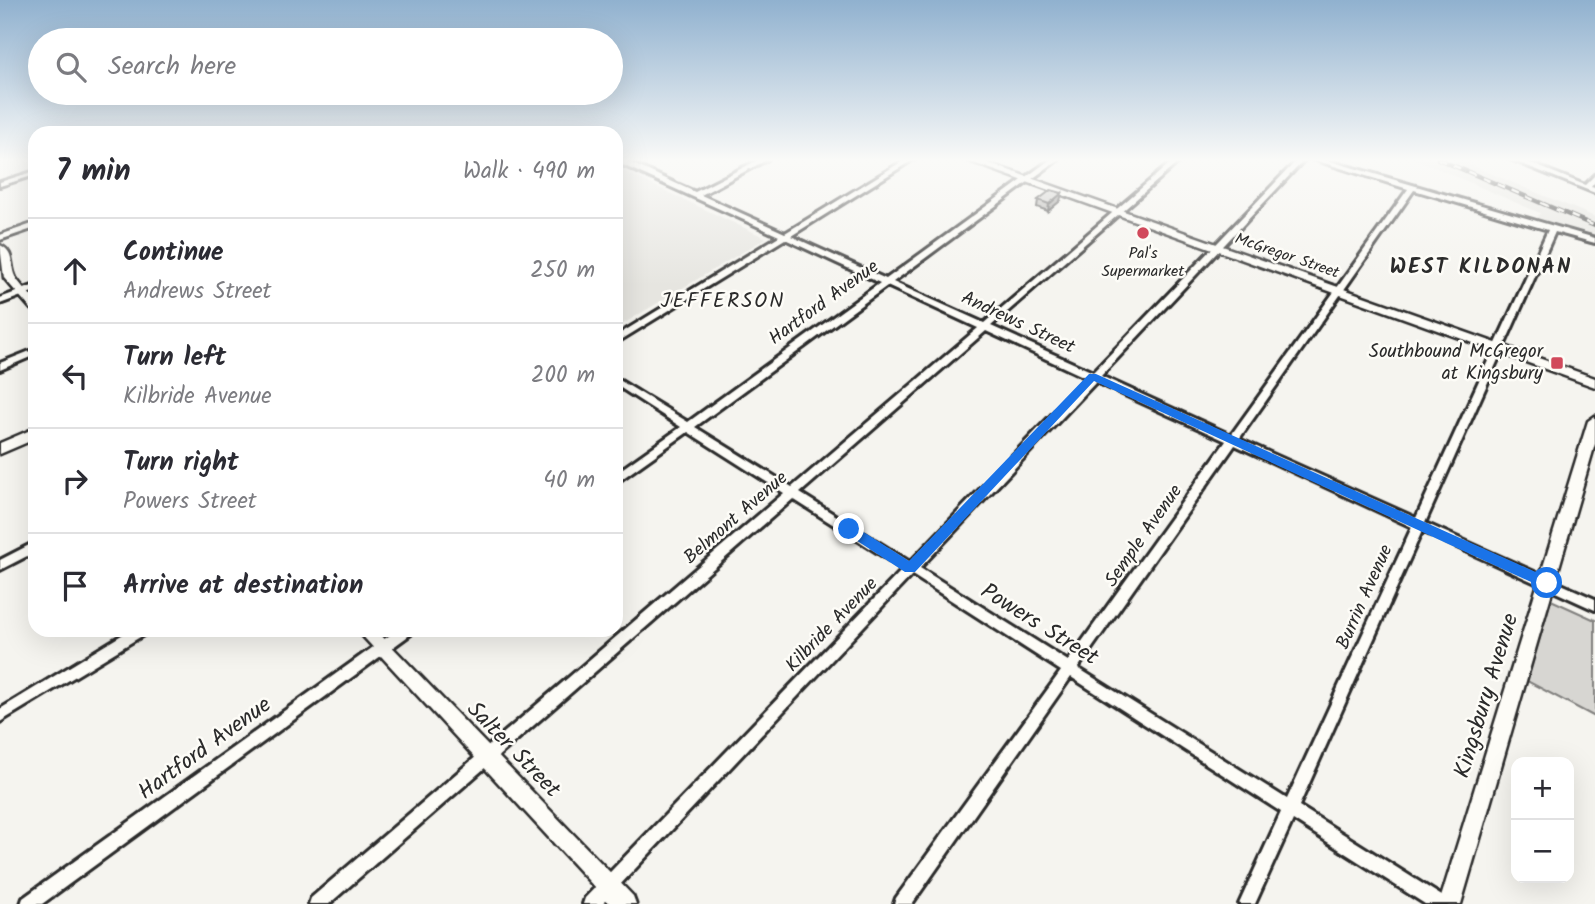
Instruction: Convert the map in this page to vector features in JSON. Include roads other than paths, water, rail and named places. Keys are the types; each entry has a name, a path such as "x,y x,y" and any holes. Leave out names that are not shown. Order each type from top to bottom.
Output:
{"main road":[{"name":"McGregor Street","path":"1087,201 1595,383"},
{"path":"0,248 6,255 10,278 28,299"},
{"name":"Kingsbury Avenue","path":"1450,904 1595,421"},
{"path":"0,449 28,436"},
{"name":"Salter Street","path":"372,637 625,904"}],"street":[{"name":"Andrews Street","path":"710,201 1595,606"},
{"path":"623,336 843,201"},
{"name":"Hartford Avenue","path":"623,474 998,201"},
{"name":"Belmont Avenue","path":"317,904 1130,201"},
{"name":"Kilbride Avenue","path":"591,904 1261,201"},
{"name":"Semple Avenue","path":"902,904 1403,201"},
{"path":"1460,201 1595,241"},
{"path":"0,238 28,228"},
{"name":"Burrin Avenue","path":"1247,904 1553,229"},
{"path":"0,301 28,291"},
{"path":"0,367 28,355"},
{"name":"Powers Street","path":"623,386 1439,904"},
{"path":"0,565 28,551"},
{"path":"0,716 130,637"},
{"name":"Hartford Avenue","path":"29,904 397,637"}],"railway":[{"path":"1537,201 1595,226"}],"place":[{"name":"Pal's Supermarket","path":"1143,233"},
{"name":"Southbound McGregor at Kingsbury","path":"1557,363"}],"district":[{"name":"WEST KILDONAN","path":"1481,267"},
{"name":"JEFFERSON","path":"723,301"}]}
